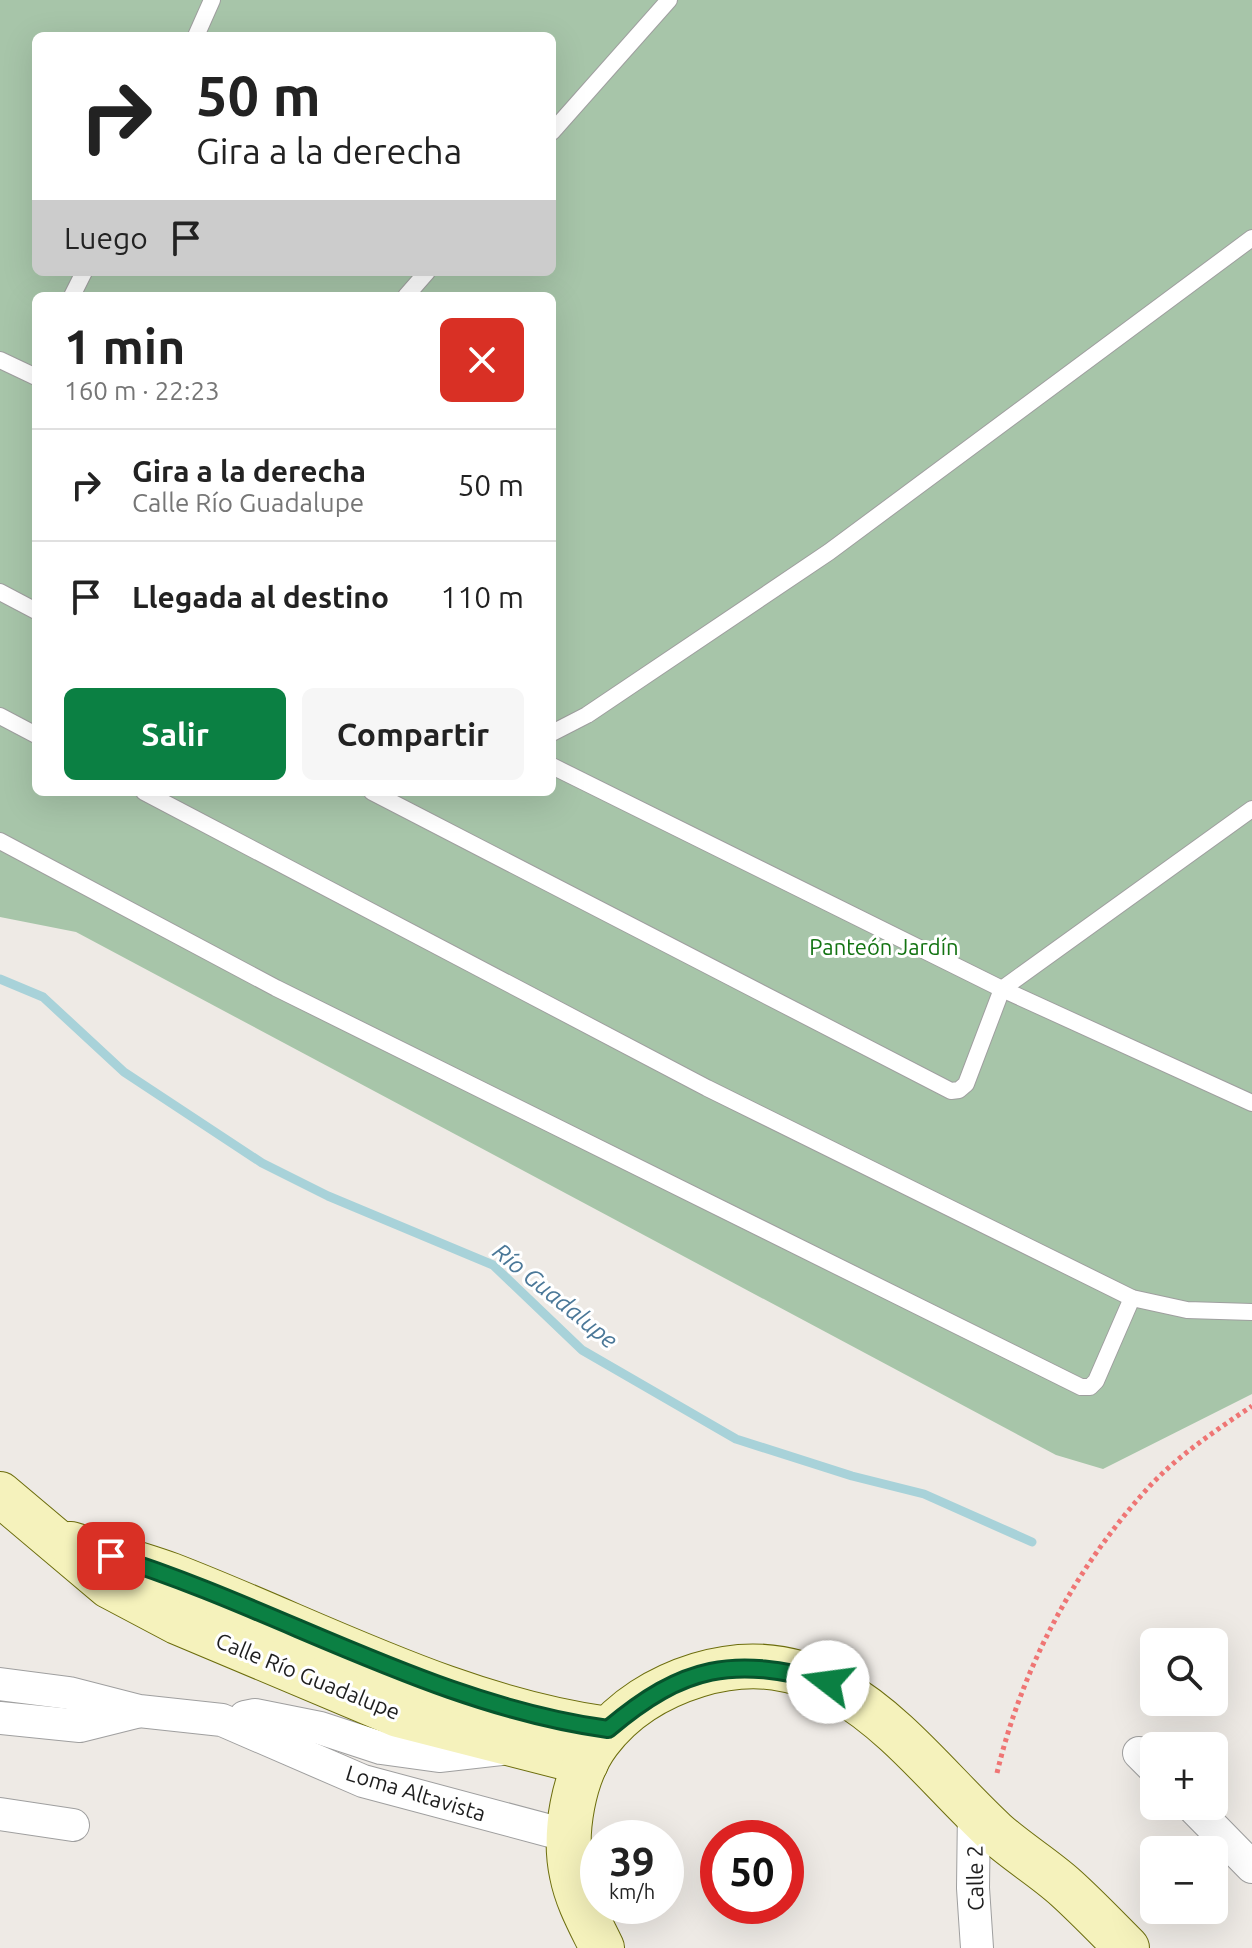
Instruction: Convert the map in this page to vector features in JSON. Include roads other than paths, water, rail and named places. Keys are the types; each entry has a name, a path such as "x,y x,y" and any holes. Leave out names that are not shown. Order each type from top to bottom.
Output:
{"street":[{"name":"Calle Río Guadalupe","path":"0,1494 109,1586 177,1622 398,1715 513,1747 597,1746"},
{"name":"Calle Río Guadalupe","path":"53,1539 169,1574 435,1683 554,1718 597,1746"},
{"path":"602,1948 572,1874 569,1836 597,1746 639,1702 674,1682 715,1670 762,1666 828,1682 902,1736 986,1791 994,1831 1067,1888 1127,1948"},
{"name":"Loma Altavista","path":"0,1684 69,1693 139,1711 222,1720 255,1715 320,1728 381,1748 439,1756 513,1747"},
{"path":"0,1718 80,1726 139,1711"},
{"name":"Loma Altavista","path":"222,1720 363,1781 569,1836"},
{"name":"Calle 2","path":"977,1948 973,1888 986,1791"},
{"path":"0,1814 73,1825"},
{"path":"1206,1820 1252,1867"}],"lane":[{"path":"198,32 212,0"},
{"path":"556,127 669,0"},
{"path":"556,731 587,715 829,552 1252,238"},
{"path":"410,292 424,276"},
{"path":"0,360 32,373"},
{"path":"0,592 32,609"},
{"path":"0,716 32,733"},
{"path":"556,768 1002,989 1252,1103"},
{"path":"152,796 707,1088 1132,1298 1187,1310 1252,1312"},
{"path":"380,796 951,1091 959,1090 966,1084 1002,989 1252,809"},
{"path":"0,841 276,988 1081,1387 1090,1387 1096,1381 1132,1298"}],"waterway":[{"name":"Río Guadalupe","path":"0,979 43,997 124,1072 262,1163 328,1196 493,1265 582,1350 736,1439 852,1476 924,1494 1032,1542"}],"park label":[{"name":"Panteón Jardín","path":"884,947"}]}
